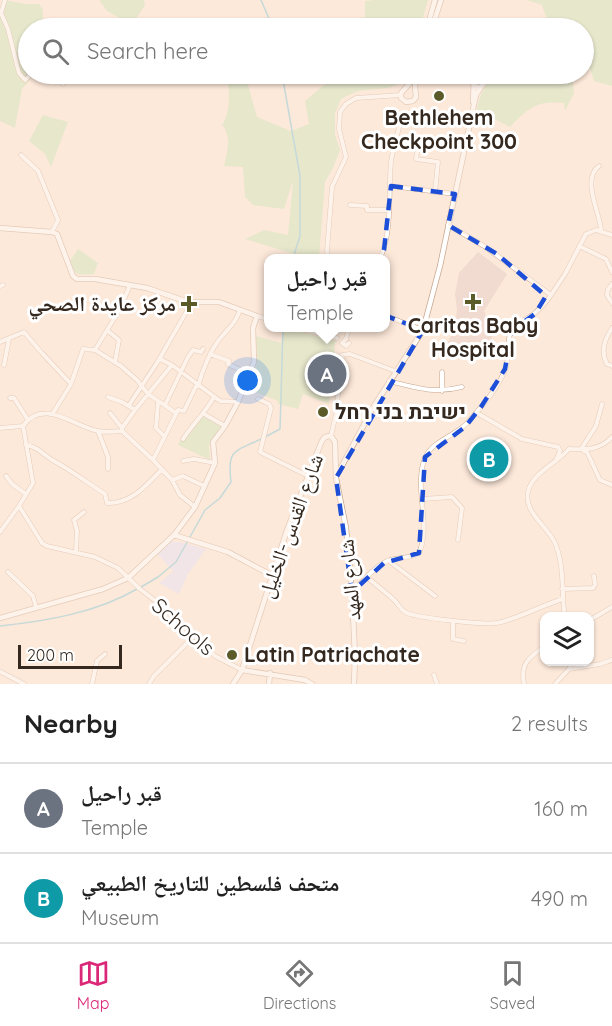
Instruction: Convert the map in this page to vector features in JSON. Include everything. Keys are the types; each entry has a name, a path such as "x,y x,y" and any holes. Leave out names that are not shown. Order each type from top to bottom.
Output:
{"street":[{"path":"5,0 1,14 8,29 18,69"},
{"path":"430,18 435,0"},
{"path":"435,18 441,0"},
{"path":"401,95 408,84"},
{"path":"401,95 404,101 411,102 416,97 416,84"},
{"path":"472,114 473,84"},
{"path":"474,84 478,88 482,87"},
{"path":"472,114 477,93 483,84"},
{"path":"406,88 410,87 415,91"},
{"path":"327,254 332,187 346,157 339,129 340,112 346,104 356,98 401,95"},
{"name":"شارع القدس-الخليل","path":"336,478 389,381 423,330 472,114"},
{"path":"382,254 391,186 391,162 402,117"},
{"path":"418,147 416,159 438,162 435,192"},
{"path":"21,155 38,171 51,202 58,220 52,232"},
{"path":"599,166 594,172 591,193 601,230"},
{"path":"391,186 455,194"},
{"path":"350,205 367,206 367,210 388,210"},
{"path":"448,225 484,246 551,295"},
{"path":"0,228 57,234 73,276 77,279 95,279 130,285 192,302 219,302 264,318"},
{"path":"352,592 388,561 412,557 419,553 424,534 422,474 425,457 440,442 465,428 477,412 506,369 509,337 512,330 516,324 535,314 545,303 565,274 586,234 601,230 612,235"},
{"path":"579,246 606,259 612,272"},
{"path":"612,284 607,295 612,303"},
{"path":"95,350 108,331 130,285"},
{"path":"544,290 545,303"},
{"path":"129,405 160,359 192,302"},
{"path":"153,460 176,412 184,411 198,385 203,367 210,354 220,339 236,323 240,310"},
{"path":"0,618 103,589 128,578 174,535 195,507 215,463 213,442 238,402 254,362 253,328 257,316"},
{"path":"390,318 423,330"},
{"path":"612,328 603,352 607,364 612,366"},
{"path":"108,331 119,340 115,362"},
{"path":"0,342 24,332 71,384"},
{"path":"316,332 337,338"},
{"path":"346,339 348,332"},
{"path":"4,365 9,339"},
{"path":"53,413 71,384 83,349 95,350 115,362 148,394 176,412"},
{"path":"165,405 193,350 201,352 203,349"},
{"path":"210,354 229,361 228,364 249,374"},
{"path":"331,436 336,414 342,356 350,354 395,371"},
{"path":"160,359 181,371 214,398 220,401 238,402"},
{"path":"122,429 172,365"},
{"path":"442,372 442,391"},
{"path":"389,381 425,391 442,391 462,387"},
{"path":"108,397 129,405 135,410"},
{"path":"10,398 14,398 28,420"},
{"path":"183,439 214,398"},
{"path":"258,399 269,404 271,408 260,452 309,477"},
{"path":"158,402 156,428 164,436"},
{"path":"581,450 596,426 602,404"},
{"path":"477,412 522,439 587,452 600,480 612,485"},
{"path":"0,428 23,426 36,416 53,413 98,431 122,429"},
{"path":"110,413 122,429 172,480 180,495 195,507"},
{"path":"204,414 225,426"},
{"path":"0,532 20,506 33,483 23,426"},
{"path":"98,431 108,457 108,468"},
{"name":"شارع القدس-الخليل","path":"233,684 242,670 287,530 324,438 331,436 335,442 336,478"},
{"path":"581,450 599,447 612,437"},
{"path":"26,446 35,447 51,460 94,485 105,494 107,503 129,499 162,469"},
{"path":"557,459 560,451 558,447"},
{"path":"565,612 555,543 532,511 528,496 531,484 570,449"},
{"path":"183,461 194,459 215,463"},
{"path":"6,476 12,484 26,494"},
{"path":"172,480 183,476 204,486"},
{"name":"شارع المهد","path":"336,478 346,528 352,592 354,684"},
{"path":"423,499 453,497 462,508 458,540"},
{"name":"Schools","path":"20,506 42,543 54,548 95,556 118,568 140,590 171,613 215,656 242,670"},
{"path":"76,551 77,531 74,520 84,512"},
{"path":"174,535 228,552 273,576"},
{"path":"388,561 435,596"},
{"path":"8,572 33,596 36,607"},
{"path":"562,589 593,588 594,576"},
{"path":"368,578 407,613 453,621 495,623 522,616 538,607 563,599"},
{"path":"594,618 612,607"},
{"path":"453,621 453,639 464,641"},
{"path":"149,684 154,676 194,636"},
{"path":"524,684 525,661 540,649"},
{"path":"92,684 97,661 105,654"},
{"path":"355,657 371,657"},
{"path":"569,669 612,660"},
{"path":"555,684 570,666"},
{"path":"242,670 270,673 305,680 312,684"},
{"path":"1,672 24,684"},
{"path":"269,684 270,673"},
{"path":"434,675 437,684"}],"highlighted area":[{"path":"391,186 455,194 448,225 497,254 546,296 535,314 512,330 505,369 481,407 465,427 425,457 419,553 384,563 352,592 336,478 423,330 363,307 375,281 370,279 384,250"}],"shaded area":[{"name":"Caritas Baby Hospital","path":"478,252 507,274 484,311 493,332 490,347 475,358 447,344 454,330 457,310 455,294 459,273"},
{"path":"170,542 180,542 206,549 188,574 179,594 159,583 173,571 156,553"}],"green space":[{"path":"4,0 39,4 43,10 43,18 18,18 18,84 26,84 22,89 15,128 0,121 0,17 5,8"},
{"path":"99,0 144,0 145,5 137,18 120,18 107,11"},
{"path":"428,0 423,18 365,18 365,1"},
{"path":"527,0 612,0 612,86 594,81 594,18 547,18 542,5"},
{"path":"229,84 248,84 257,117 291,131 309,124 305,101 325,84 398,84 386,88 359,91 341,99 335,114 335,135 340,150 325,182 319,254 294,254 245,239 264,230 288,235 293,181 284,209 253,205 245,197 243,167 224,166 228,139 222,125 227,113"},
{"path":"487,84 573,84 574,93 565,111 564,103 540,104 528,110 510,127 477,110"},
{"path":"43,115 68,122 51,167 45,154 29,141"},
{"path":"78,249 98,263 94,274 81,275 74,270 70,261"},
{"path":"284,332 301,332 337,341 332,373 323,371 322,376 331,377 329,404 303,394 298,409 278,404 278,401 248,389 257,363 256,336 281,343"},
{"path":"204,415 222,427 209,445 210,460 178,445 196,421"}],"waterway":[{"path":"261,0 269,18"},
{"path":"284,84 300,176 300,236 294,254"},
{"path":"265,437 280,429 283,332"},
{"path":"141,587 176,562 205,510 220,498 231,482 230,463 234,453 261,439"},
{"path":"0,626 70,615 105,604 137,589"}],"place":[{"name":"Bethlehem Checkpoint 300","path":"439,96"},
{"name":"Caritas Baby Hospital","path":"473,302"},
{"name":"مركز عايدة الصحي","path":"189,304"},
{"name":"قبر راحيل","path":"327,374"},
{"name":"ישיבת בני רחל","path":"323,412"},
{"name":"متحف فلسطين للتاريخ الطبيعي","path":"489,459"},
{"name":"Latin Patriachate","path":"232,655"}]}
